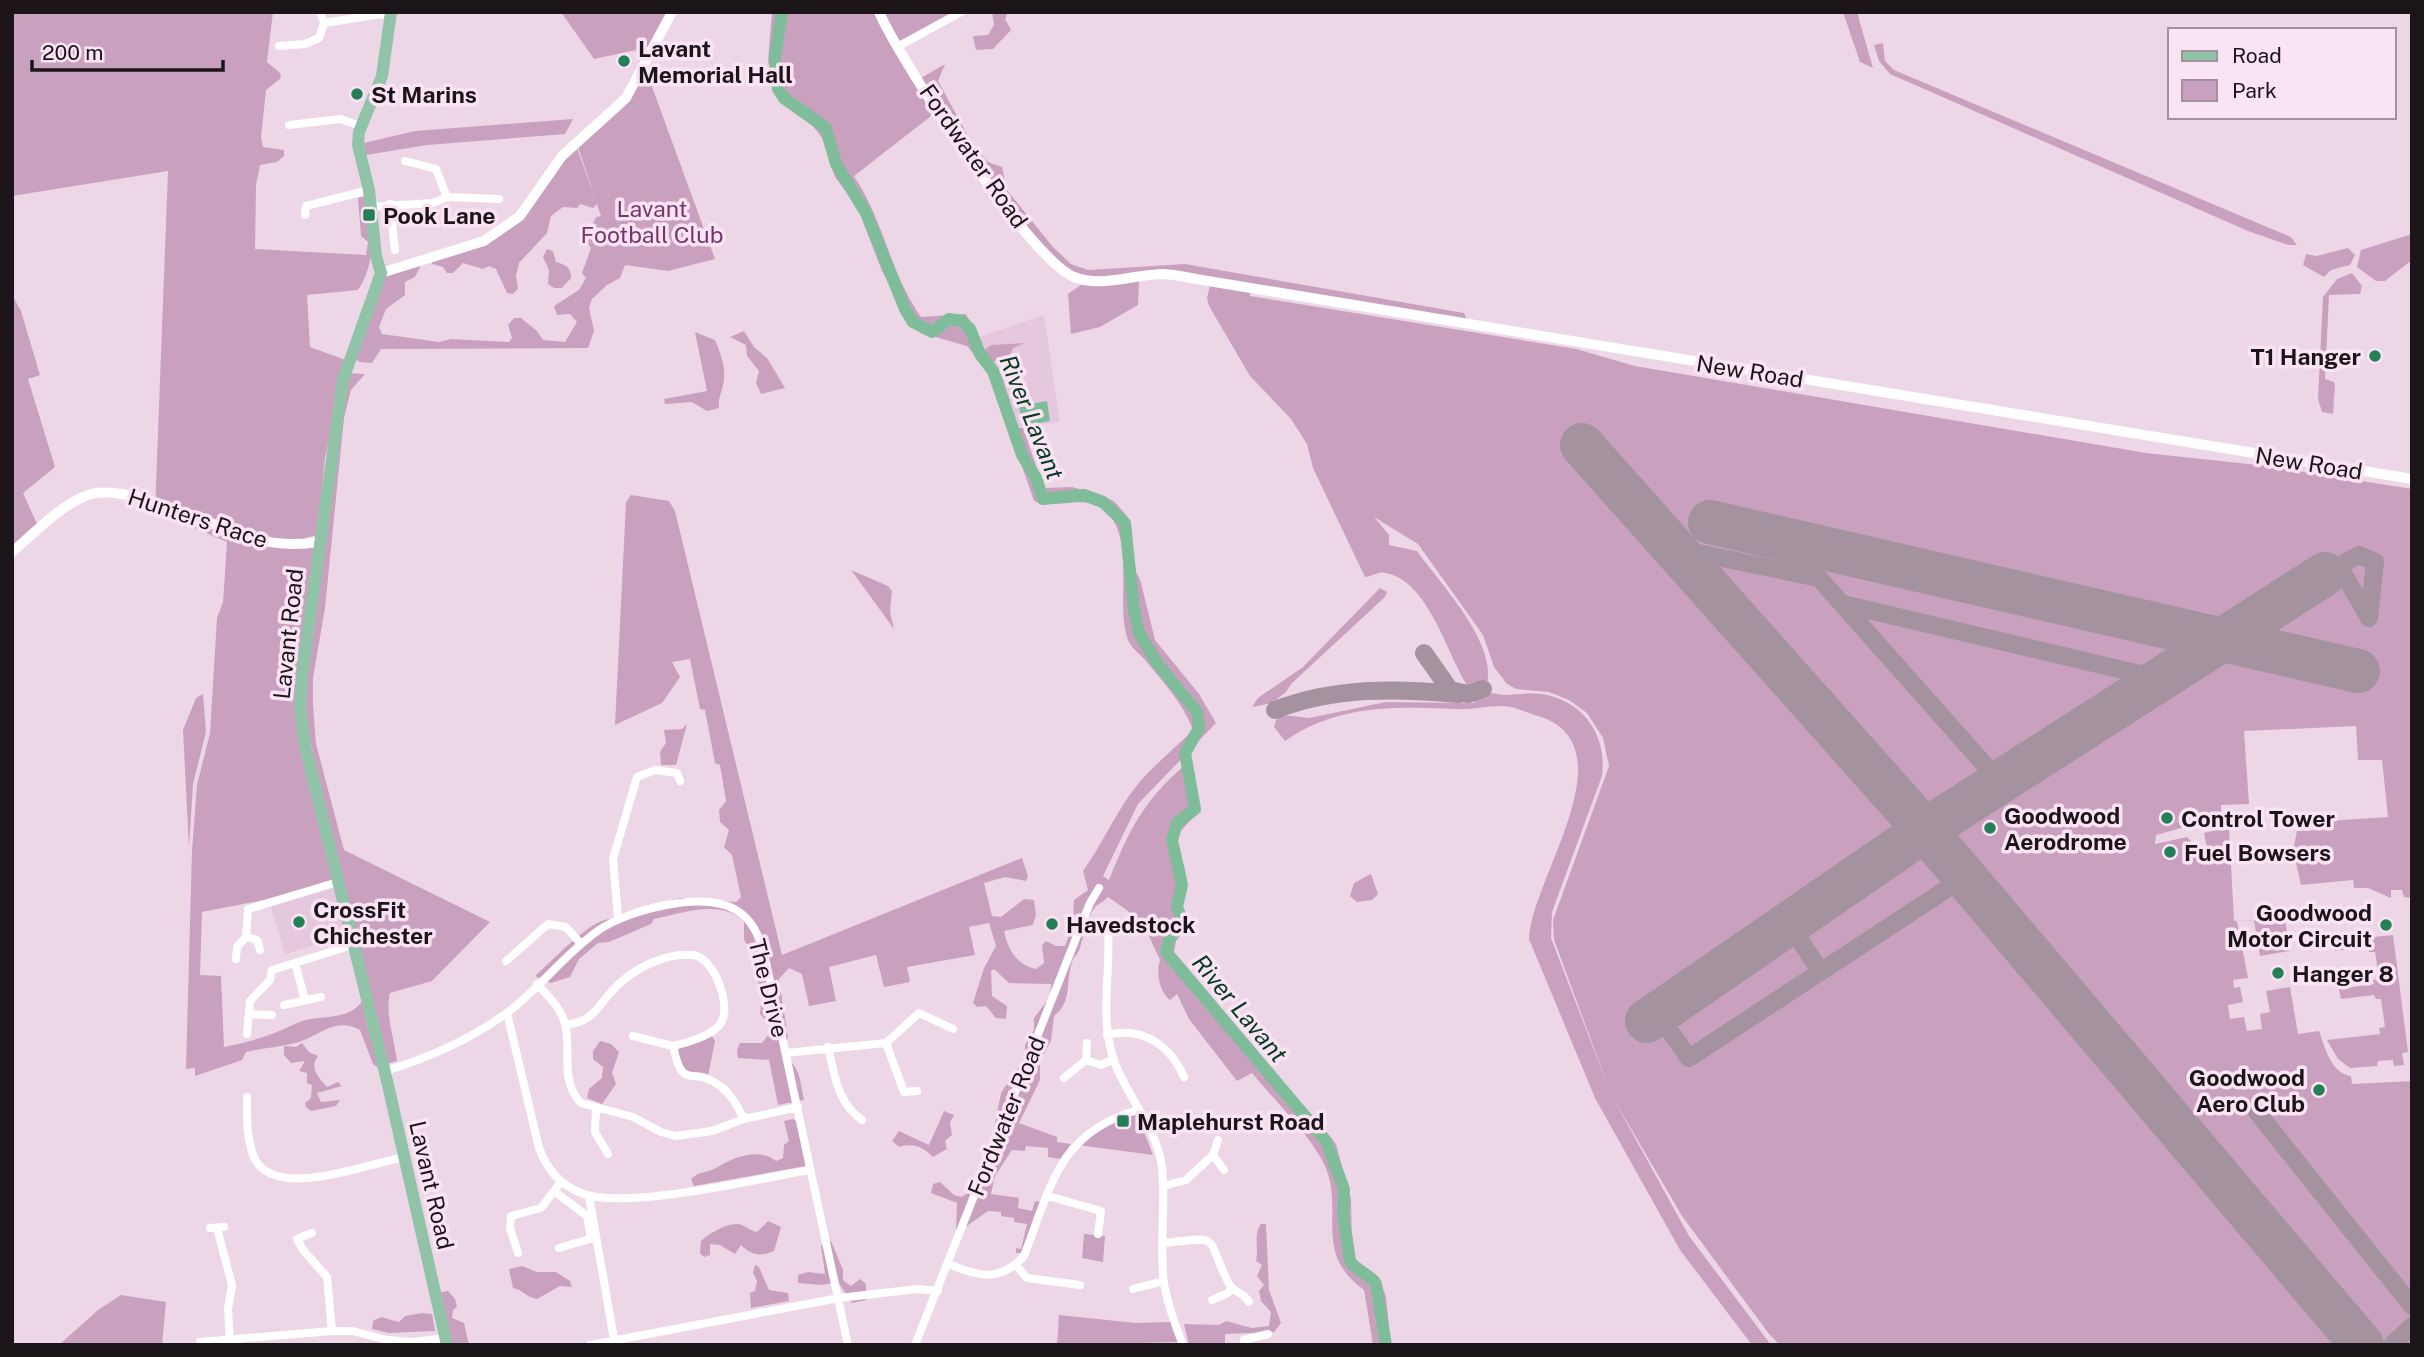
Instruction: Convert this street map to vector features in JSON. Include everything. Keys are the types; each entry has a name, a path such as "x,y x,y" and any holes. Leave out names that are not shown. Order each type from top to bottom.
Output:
{"main road":[{"name":"Lavant Road","path":"390,14 382,76 361,126 358,145 369,190 381,273 343,380 303,666 300,705 305,746 385,1071 446,1341"}],"street":[{"path":"279,46 305,44 319,38 324,23 320,12"},
{"path":"381,273 484,241 520,216 562,156 626,98 672,12"},
{"name":"Fordwater Road","path":"880,12 934,105 990,187 1049,259 1064,271 1087,281"},
{"path":"899,46 961,12"},
{"path":"324,23 390,14"},
{"path":"289,125 340,119 361,126"},
{"path":"405,161 436,169 447,197"},
{"path":"305,215 306,206 369,190"},
{"path":"371,207 433,203 447,197 499,199"},
{"path":"390,204 395,250"},
{"name":"New Road","path":"1087,281 1164,274 2412,479"},
{"name":"Hunters Race","path":"12,552 73,502 92,493 121,493 273,543 320,542"},
{"path":"618,918 613,859 638,778 655,770 677,774 680,781"},
{"path":"236,959 237,947 246,937 248,909 338,882"},
{"name":"Fordwater Road","path":"915,1345 1090,902 1099,888"},
{"name":"The Drive","path":"385,1071 464,1042 507,1013 581,944 618,918 640,911 705,902 729,906 739,911 753,927 764,953 848,1345"},
{"path":"506,961 527,938 548,924 555,923 566,927 581,944"},
{"path":"1108,929 1110,955 1104,993 1107,1035 1114,1059 1161,1164 1164,1281 1183,1345"},
{"path":"246,937 257,940 260,950"},
{"path":"247,1034 250,1001 270,981 272,970 353,945"},
{"path":"566,1025 583,1022 595,1015 616,987 646,966 682,956 703,957 711,965 725,1006 720,1025 710,1032 673,1046 633,1036"},
{"path":"295,963 305,1000"},
{"path":"537,985 557,1006 566,1025 566,1060 573,1095 581,1102 633,1117 661,1132 677,1136 712,1131 744,1119 797,1107"},
{"path":"284,1005 321,997"},
{"path":"507,1013 538,1148 546,1167 561,1182 589,1196 616,1201 810,1170"},
{"path":"786,1053 886,1043 895,1038 919,1013 953,1029"},
{"path":"249,1014 272,1015"},
{"path":"1107,1035 1121,1031 1156,1041 1172,1055 1182,1073 1171,1073"},
{"path":"886,1043 904,1092 917,1091"},
{"path":"1064,1078 1086,1060 1087,1043"},
{"path":"673,1046 676,1066 681,1072 718,1084 734,1100 744,1119"},
{"path":"828,1047 844,1113 862,1120"},
{"path":"1086,1060 1101,1065 1114,1059"},
{"path":"247,1097 255,1159 263,1170 274,1177 296,1180 404,1157"},
{"path":"596,1108 594,1132 608,1154"},
{"path":"949,1264 986,1276 999,1275 1016,1265 1024,1256 1055,1176 1074,1146 1095,1127 1139,1110"},
{"path":"1163,1186 1186,1180 1213,1155 1218,1140"},
{"path":"592,1148 601,1143"},
{"path":"1213,1155 1224,1170"},
{"path":"518,1253 510,1228 511,1216 541,1208 561,1182"},
{"path":"554,1191 587,1216 594,1238"},
{"path":"589,1196 594,1238 615,1343"},
{"path":"1048,1196 1101,1211 1098,1234"},
{"path":"217,1228 232,1285 228,1309 236,1341"},
{"path":"312,1233 296,1234 303,1250 327,1276 332,1331"},
{"path":"1164,1243 1194,1237 1205,1239 1216,1249 1231,1288 1249,1302"},
{"path":"559,1248 594,1238"},
{"path":"1016,1265 1027,1278 1080,1285"},
{"path":"1138,1284 1164,1281"},
{"path":"1212,1300 1228,1293 1231,1288"},
{"path":"590,1345 615,1343 839,1298 918,1289 938,1291"},
{"path":"200,1342 298,1340 332,1331 353,1331 386,1342 446,1341"},
{"path":"1244,1345 1244,1340 1268,1334"}],"shaded area":[{"path":"1044,315 1060,422 1018,428 1002,376 984,351 979,337"},
{"path":"336,885 348,935 285,954 270,904"}],"green space":[{"path":"12,12 273,12 267,62 280,73 281,78 266,90 261,137 263,147 284,150 284,156 277,162 260,165 256,185 255,249 366,255 368,242 361,236 358,198 367,196 371,233 370,256 368,268 358,290 307,295 310,347 346,360 325,458 317,535 305,538 304,548 315,548 298,683 335,881 269,899 202,912 200,975 221,976 224,1047 261,1038 306,1020 341,1015 357,1007 363,1000 307,724 305,685 348,373 365,374 351,390 344,418 325,608 313,678 316,744 344,850 490,922 432,981 390,993 389,1018 397,1061 377,1067 373,1064 360,1030 342,1025 295,1043 246,1052 242,1060 195,1076 195,1068 186,1069 192,850 197,785 210,733 217,618 223,602 227,542 155,511 168,171 12,196"},
{"path":"561,12 668,12 639,62 636,50 594,59"},
{"path":"772,12 956,12 902,48 935,113 854,176 873,211 901,282 921,317 966,314 984,350 991,345 1025,343 1013,348 1009,357 992,362 1002,376 1018,428 1023,428 1044,488 1072,487 1095,493 1114,501 1126,515 1133,567 1140,579 1155,640 1199,694 1216,723 1138,804 1103,876 1109,880 1139,817 1159,791 1185,765 1199,811 1177,835 1177,846 1185,869 1181,908 1189,924 1176,941 1174,952 1336,1144 1351,1199 1352,1257 1379,1277 1386,1297 1391,1345 1373,1345 1364,1290 1348,1275 1338,1260 1332,1229 1329,1179 1316,1150 1252,1073 1237,1081 1189,1019 1177,994 1170,1000 1166,996 1159,982 1160,960 1147,932 1142,934 1128,911 1108,897 1095,907 1087,922 1079,950 1072,962 1064,1004 1054,1016 1051,1041 1040,1061 1040,1080 1019,1123 1057,1137 1057,1142 1071,1144 1060,1159 1048,1157 1048,1148 1026,1146 1025,1151 1012,1150 995,1176 991,1194 1019,1198 1018,1208 1032,1211 1035,1201 1041,1202 1021,1253 1016,1253 1016,1248 1021,1249 1027,1224 1001,1216 1001,1212 988,1211 967,1226 956,1230 957,1203 931,1193 933,1184 940,1182 954,1195 961,1197 987,1183 988,1172 983,1158 993,1134 1001,1093 1026,1055 1025,1045 1034,1030 1034,1018 1050,997 1051,984 1009,983 994,969 991,971 992,996 1007,1006 1006,1019 996,1018 986,1006 977,1007 973,1003 984,968 996,946 989,923 969,927 975,955 907,967 910,982 884,987 876,955 829,967 836,1001 809,1006 802,974 789,968 779,979 788,1038 782,1049 784,1058 797,1070 804,1100 778,1105 769,1060 738,1058 740,1043 762,1043 771,1026 760,1014 762,993 757,979 757,958 744,940 744,921 734,914 700,909 654,919 651,924 609,942 598,943 579,959 570,977 551,983 535,976 578,936 597,923 628,917 639,908 680,898 736,902 741,897 732,855 724,847 729,830 720,822 719,810 726,801 720,765 715,763 705,710 700,709 690,659 672,662 680,677 662,703 615,725 626,502 631,495 669,501 675,511 782,955 1022,858 1028,876 1026,881 1005,877 984,883 992,916 1001,917 1024,899 1034,900 1036,915 1033,925 1004,931 1014,956 1036,969 1044,963 1042,945 1046,941 1056,946 1065,946 1073,923 1074,900 1088,890 1083,871 1130,794 1193,730 1172,693 1128,640 1123,609 1123,558 1117,527 1109,515 1092,504 1034,501 990,374 967,346 921,333 909,322 882,271 857,206 835,177 822,138 812,125 779,102 768,61"},
{"path":"992,12 1008,12 1005,19 1011,30 993,49 976,50 973,36 988,35 994,25"},
{"path":"1843,12 1857,12 1873,68 1860,62"},
{"path":"1883,43 1885,61 1894,70 2291,237 2297,245 2288,245 2248,231 1890,74 1879,61 1874,45"},
{"name":"Lavant Football Club","path":"647,63 663,71 651,84 715,259 668,271 625,265 620,278 607,285 592,299 589,308 594,331 588,348 381,349 372,363 359,362 355,357 383,275 422,263 415,277 405,282 405,295 386,309 379,327 382,334 439,342 451,339 509,342 512,338 508,325 514,318 521,318 537,331 543,340 565,342 577,322 570,314 557,315 554,306 579,290 586,278 582,273 591,248 585,240 596,217 601,216 577,144 610,118"},
{"path":"945,64 938,81 973,145 988,162 1002,167 1007,190 1053,247 1071,264 1088,270 1185,264 1464,313 1467,320 1163,271 1110,277 1077,275 1052,258 993,183 921,78"},
{"path":"573,119 565,134 427,145 366,155 364,143 415,131"},
{"path":"576,145 597,204 593,208 580,204 577,208 563,207 551,216 547,233 519,263 516,276 518,289 513,294 507,293 496,269 489,266 483,269 463,263 453,273 447,273 443,267 432,264 432,260 505,230"},
{"path":"2412,234 2412,260 2385,281 2376,281 2357,267 2361,250"},
{"path":"2348,248 2355,255 2350,265 2331,270 2324,277 2303,265 2306,254 2317,256"},
{"path":"547,249 553,251 556,262 565,265 570,271 571,278 562,288 554,288 548,284 549,270 543,257"},
{"path":"2352,273 2362,286 2360,294 2329,295 2325,379 2335,385 2333,414 2322,412 2318,399 2323,297 2337,279"},
{"path":"1139,281 1138,305 1100,327 1071,334 1068,294 1081,285"},
{"name":"Goodwood Aerodrome","path":"1210,285 1250,292 1250,296 1576,349 1635,366 2146,453 2267,466 2412,489 2412,898 2404,897 2402,890 2391,890 2391,898 2368,888 2354,888 2353,880 2301,885 2293,850 2297,831 2322,830 2327,821 2388,817 2382,760 2358,760 2356,726 2244,731 2249,804 2221,805 2221,817 2156,835 2155,844 2187,837 2202,853 2208,853 2204,833 2229,827 2234,921 2285,920 2290,951 2260,956 2254,921 2237,921 2248,978 2233,980 2234,988 2240,987 2243,1002 2228,1005 2230,1019 2244,1017 2247,1031 2262,1029 2260,1014 2270,1012 2266,991 2290,987 2298,1034 2319,1031 2330,1059 2338,1070 2351,1076 2352,1084 2412,1081 2412,1345 1780,1345 1769,1334 1682,1216 1613,1098 1689,1236 1771,1345 1752,1345 1680,1250 1595,1098 1529,939 1534,913 1570,816 1577,783 1577,755 1565,731 1538,716 1502,706 1366,710 1324,720 1285,741 1274,727 1276,720 1283,715 1309,718 1386,702 1474,703 1485,693 1551,696 1564,701 1585,716 1598,738 1603,763 1602,776 1552,912 1551,938 1611,1094 1554,940 1553,920 1609,766 1603,738 1587,713 1569,700 1549,692 1516,689 1507,684 1494,667 1483,635 1418,544 1374,517 1389,535 1389,545 1417,551 1452,596 1484,650 1488,667 1487,683 1479,689 1469,688 1435,620 1413,589 1400,579 1385,573 1365,577 1313,468 1307,444 1291,419 1250,376 1209,306 1207,298"},
{"path":"12,295 21,311 40,375 28,379 55,467 23,493 38,526 12,547"},
{"path":"744,331 754,347 767,358 785,388 761,394 756,383 759,371 747,356 746,345 730,337"},
{"path":"695,332 715,340 724,368 719,408 707,411 692,402 665,404 664,399 707,391"},
{"path":"851,570 888,586 892,591 890,612 894,629"},
{"path":"1380,588 1387,592 1385,597 1291,684 1286,692 1272,703 1252,707 1258,698 1303,667"},
{"path":"203,694 206,732 193,784 189,848 183,730 196,698"},
{"path":"687,724 676,765 661,765 660,752 666,743 664,730 682,729"},
{"path":"1371,874 1378,894 1372,900 1357,902 1350,896 1354,883"},
{"path":"2393,935 2408,1052 2402,1053 2404,1065 2394,1066 2393,1060 2378,1061 2377,1066 2350,1068 2338,1059 2327,1040 2380,1034 2379,1028 2385,1027 2381,999 2376,999 2374,995 2341,999 2339,989 2374,984 2373,980 2379,979 2375,952 2369,952 2368,947 2334,951 2333,941"},
{"path":"711,1035 715,1041 708,1076 687,1070 681,1062 678,1049"},
{"path":"600,1041 611,1044 619,1052 612,1073 616,1084 602,1104 587,1098 589,1089 602,1078 603,1067 593,1059 593,1051"},
{"path":"302,1043 309,1052 318,1056 315,1068 327,1087 338,1082 342,1086 317,1093 321,1102 340,1100 336,1106 311,1111 306,1107 305,1103 311,1098 312,1085 307,1083 307,1073 299,1071 305,1061 291,1063 284,1055 284,1046 296,1047"},
{"path":"944,1111 954,1115 950,1123 952,1135 945,1141 947,1149 933,1157 917,1146 899,1147 892,1141 899,1131 929,1145"},
{"path":"1137,1114 1153,1155 1078,1145 1115,1120"},
{"path":"793,1119 798,1123 806,1166 694,1186 691,1179 694,1176 738,1158 754,1154 776,1161 783,1158 784,1145 789,1141 784,1121"},
{"path":"768,1221 781,1227 774,1251 756,1254 741,1245 735,1254 720,1245 710,1244 710,1255 704,1257 700,1253 701,1241 720,1228 737,1224 757,1232"},
{"path":"1261,1224 1266,1224 1269,1290 1281,1323 1274,1332 1225,1334 1225,1345 1189,1345 1184,1324 1219,1325 1226,1321 1252,1328 1269,1326 1271,1312 1261,1301 1259,1291 1264,1285 1257,1276 1262,1265 1256,1261 1257,1233"},
{"path":"1084,1234 1105,1236 1103,1262 1082,1258"},
{"path":"831,1241 843,1270 843,1280 851,1286 860,1279 866,1284 866,1300 852,1303 838,1282 821,1285 798,1283 798,1275 808,1272 825,1274 821,1246"},
{"path":"755,1265 759,1267 769,1290 788,1293 789,1301 751,1308 750,1293 755,1291 757,1281 753,1273"},
{"path":"522,1266 537,1272 556,1272 570,1281 572,1287 560,1286 537,1299 530,1297 513,1288 509,1269"},
{"path":"448,1291 455,1299 457,1307 453,1310 452,1318 464,1323 469,1345 449,1345 438,1293"},
{"path":"121,1295 166,1302 162,1345 59,1345 98,1310"},
{"path":"432,1314 435,1331 389,1333 372,1329 373,1321 381,1317 399,1322 405,1316"},
{"path":"1059,1315 1136,1323 1172,1322 1178,1342 1057,1345"}],"water":[{"path":"1047,401 1050,421 1022,426 1019,406"}],"waterway":[{"name":"River Lavant","path":"782,12 775,57 778,89 784,98 826,128 836,164 866,213 905,309 913,322 932,332 949,319 962,321 970,329 980,354 993,371 1022,455 1036,478 1043,499 1084,495 1103,502 1125,523 1139,633 1157,663 1197,712 1199,728 1185,753 1195,809 1177,823 1172,840 1182,885 1177,907 1183,923 1169,939 1166,952 1326,1141 1344,1189 1343,1214 1350,1261 1376,1284 1386,1345"}],"taxiway":[{"path":"1674,548 1819,578 2000,782"},
{"path":"2325,574 2359,555 2375,562 2369,618"},
{"path":"2339,566 2369,618"},
{"path":"1843,604 2161,679"},
{"path":"1424,653 1450,690 1468,694 1483,689"},
{"path":"1275,710 1297,702 1343,693 1389,690 1459,694"},
{"path":"1658,1014 1689,1058 1965,877"},
{"path":"1789,923 1820,971"},
{"path":"2257,1112 2412,1306"},
{"path":"2392,1345 2412,1326"}],"runway":[{"path":"1582,445 1925,830 2362,1345"},
{"path":"1710,522 2358,671"},
{"path":"1647,1021 1925,830 2325,574"}],"place":[{"name":"Lavant Memorial Hall","path":"624,61"},
{"name":"St Marins","path":"357,94"},
{"name":"Pook Lane","path":"369,215"},
{"name":"T1 Hanger","path":"2375,356"},
{"name":"Control Tower","path":"2167,818"},
{"name":"Goodwood Aerodrome","path":"1990,828"},
{"name":"Fuel Bowsers","path":"2170,852"},
{"name":"CrossFit Chichester","path":"299,922"},
{"name":"Havedstock","path":"1052,924"},
{"name":"Goodwood Motor Circuit","path":"2386,925"},
{"name":"Hanger 8","path":"2278,973"},
{"name":"Goodwood Aero Club","path":"2319,1090"},
{"name":"Maplehurst Road","path":"1123,1121"}]}
